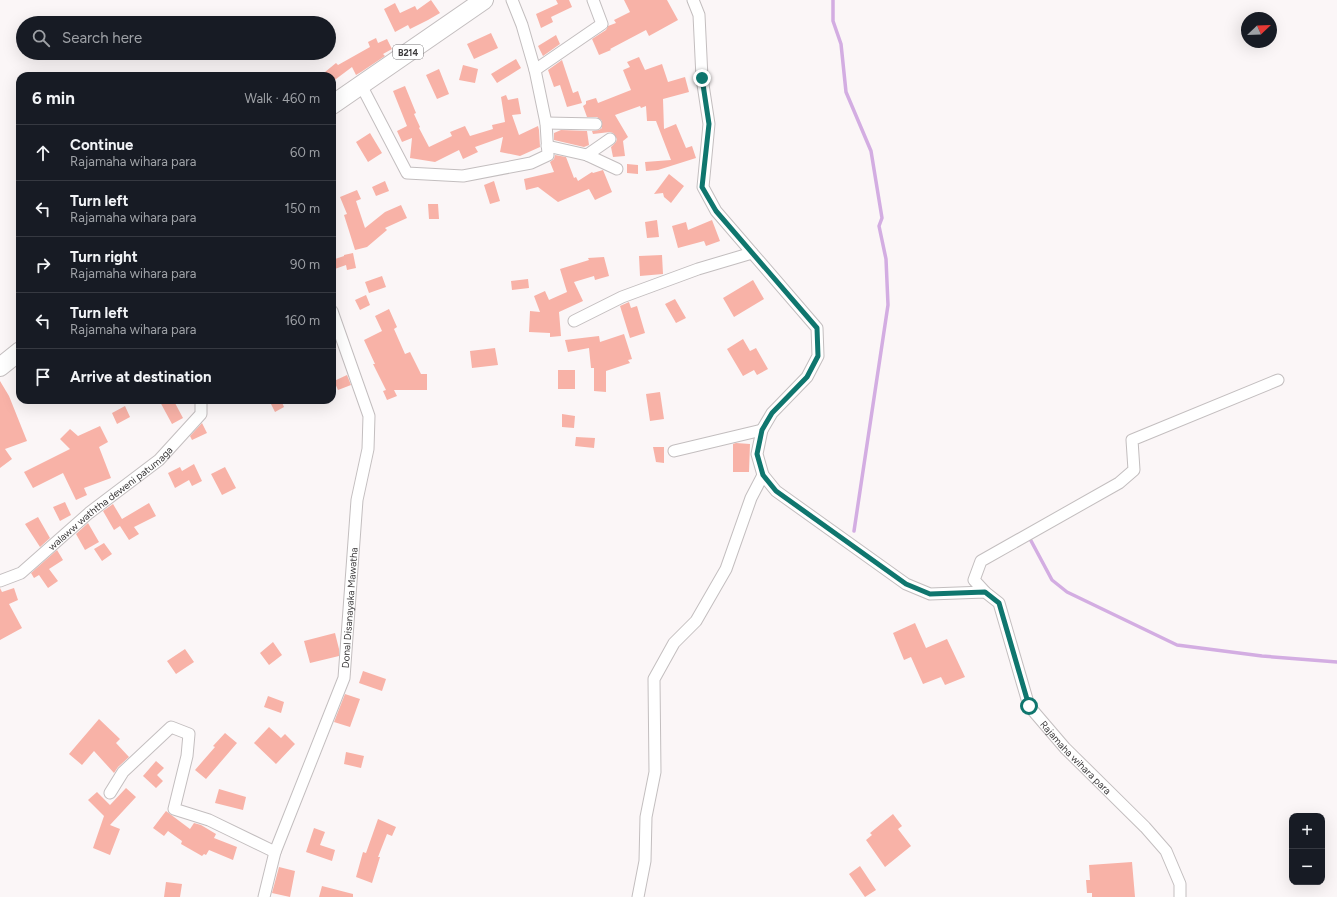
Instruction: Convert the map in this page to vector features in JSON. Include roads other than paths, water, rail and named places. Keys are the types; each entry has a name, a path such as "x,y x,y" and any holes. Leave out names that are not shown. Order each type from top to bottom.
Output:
{"main road":[{"name":"B214","path":"336,101 484,0"},
{"path":"0,367 16,354"}],"street":[{"path":"361,85 406,173 463,176 531,164 548,155 546,123 535,70 522,24 512,0"},
{"path":"535,70 602,24 593,0"},
{"path":"693,0 698,15 702,78 709,124 702,187 716,211 817,328 818,356 807,377 772,413 762,430 757,454 763,475 776,491 906,584 930,594 985,592"},
{"path":"546,123 596,124"},
{"path":"587,155 610,138"},
{"path":"547,146 587,155 617,169"},
{"path":"574,321 629,295 698,268 752,253"},
{"name":"Donal Disanayaka Mawatha","path":"264,897 275,852 344,678 357,500 368,449 369,416 336,322"},
{"name":"Rajamaha wihara para","path":"1180,897 1180,884 1166,851 1145,827 1065,748 1029,706 999,603 985,592 974,580 981,560 1119,483 1134,470 1132,440 1278,380"},
{"name":"walaww waththa deweni patumaga","path":"0,581 21,573 89,513 159,460 201,414 201,404"},
{"path":"674,451 762,430"},
{"path":"638,897 645,861 646,817 655,772 654,679 674,643 696,621 726,569 751,498 763,475"},
{"path":"110,793 123,772 171,727 189,734 187,756 174,809 209,820 275,852"}],"waterway":[{"path":"833,0 833,21 841,44 846,92 871,151 882,218 879,226 886,259 888,305 854,531"},
{"path":"1029,537 1052,580 1067,592 1177,645 1262,656 1337,662"}]}
